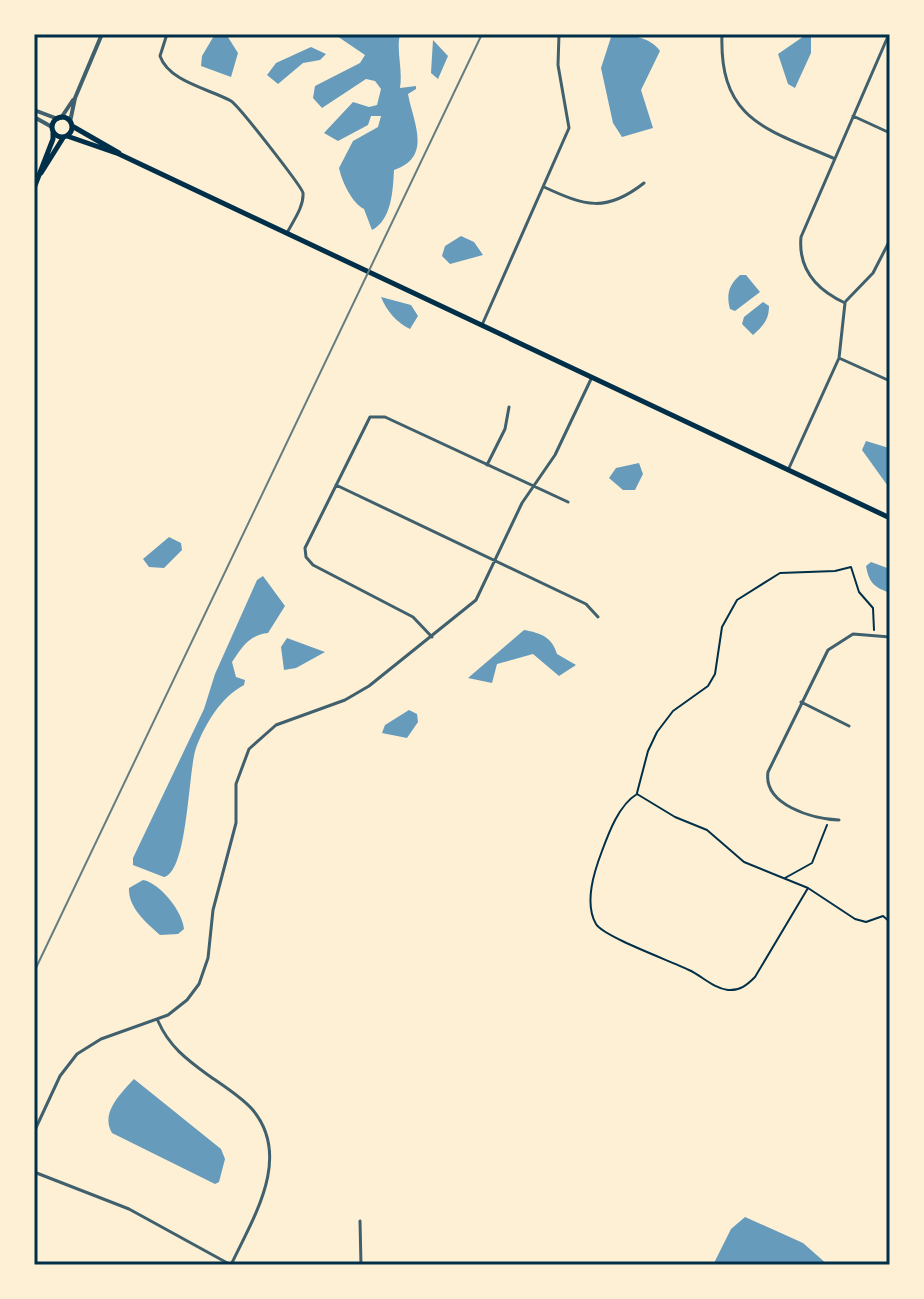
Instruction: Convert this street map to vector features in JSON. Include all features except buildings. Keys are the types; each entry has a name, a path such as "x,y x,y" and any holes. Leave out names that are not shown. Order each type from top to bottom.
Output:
{"main road":[{"path":"34,188 52,129 59,118 119,154 890,518"},
{"path":"40,174 70,123"},
{"path":"52,129 119,154"}],"street":[{"path":"70,123 75,98 102,34"},
{"path":"167,34 160,56 175,74 239,106 265,145 292,172 303,194 299,211 287,234"},
{"path":"482,325 562,148 570,119 558,65 559,34"},
{"path":"722,34 722,64 735,102 752,119 833,158"},
{"path":"845,303 815,284 808,275 800,248 807,217 889,34"},
{"path":"34,110 59,118 75,98"},
{"path":"852,116 890,133"},
{"path":"34,117 52,129"},
{"path":"544,187 583,203 600,204 615,202 644,183"},
{"path":"788,470 839,358 845,303 873,273 890,240"},
{"path":"839,358 890,381"},
{"path":"34,1132 60,1076 77,1054 101,1039 158,1021 187,1000 204,973 213,910 236,823 236,784 249,749 276,725 345,700 369,686 476,600 533,486 555,455 592,377"},
{"path":"487,465 505,429 509,407"},
{"path":"432,637 413,617 313,565 306,557 305,548 362,429 374,415 568,502"},
{"path":"336,485 586,604 598,617"},
{"path":"839,820 818,818 776,798 767,779 822,658 833,645 853,634 874,633 890,637"},
{"path":"801,702 849,726"},
{"path":"34,1172 129,1209 231,1265 269,1177 270,1150 264,1128 245,1103 177,1051 158,1021"},
{"path":"360,1221 361,1265"}],"path":[{"path":"808,888 755,977 738,989 717,986 650,951 609,936 597,925 590,909 594,873 612,828 628,800 637,794 648,751 657,732 673,711 708,686 715,674 722,627 743,595 780,573 835,571 851,567 859,592 873,608 874,633"},
{"path":"637,794 675,817 707,830 744,862 808,888 855,919 866,922 883,916 890,922"},
{"path":"781,879 790,878 812,863 829,820"}],"water":[{"path":"215,34 226,34 238,53 231,77 201,66 202,56"},
{"path":"334,34 400,34 400,88 416,86 408,94 418,138 417,148 406,164 394,170 387,212 372,230 364,209 348,192 339,168 353,141 378,127 381,116 371,116 368,125 338,141 324,133 353,102 369,107 377,105 381,89 375,81 366,79 322,108 313,98 315,86 360,63 365,55"},
{"path":"612,34 645,39 660,51 641,90 653,128 622,137 613,123 601,68"},
{"path":"811,34 811,53 795,88 788,84 778,54"},
{"path":"433,40 448,56 438,79 431,73"},
{"path":"311,47 326,54 320,60 303,63 278,84 267,75 276,63"},
{"path":"461,236 474,242 483,255 450,264 442,256 445,246"},
{"path":"740,275 746,275 760,292 735,311 730,309 728,299 731,286"},
{"path":"381,297 411,305 418,316 410,329 392,316"},
{"path":"763,302 769,306 768,315 753,335 742,324 744,317"},
{"path":"866,441 889,448 890,489 862,450"},
{"path":"639,463 643,474 635,490 623,490 609,478 616,468"},
{"path":"169,537 181,543 182,550 164,568 149,567 143,559"},
{"path":"871,562 890,569 890,593 876,586 869,577 866,566"},
{"path":"263,576 285,606 268,633 251,639 232,662 236,677 245,680 244,685 215,712 196,748 178,858 172,871 164,877 133,865 133,858 204,709 215,674 257,580"},
{"path":"524,630 545,637 557,654 576,665 559,676 533,654 497,664 492,683 468,678"},
{"path":"287,638 325,652 296,668 284,670 281,647"},
{"path":"409,710 417,714 418,722 407,738 382,733 385,725"},
{"path":"143,880 163,892 175,907 184,929 178,934 160,935 134,908 129,888"},
{"path":"134,1079 221,1149 225,1159 219,1182 215,1184 112,1133 110,1111"},
{"path":"745,1217 803,1243 828,1265 713,1265 731,1229"}],"railway":[{"path":"34,972 482,34"}]}
